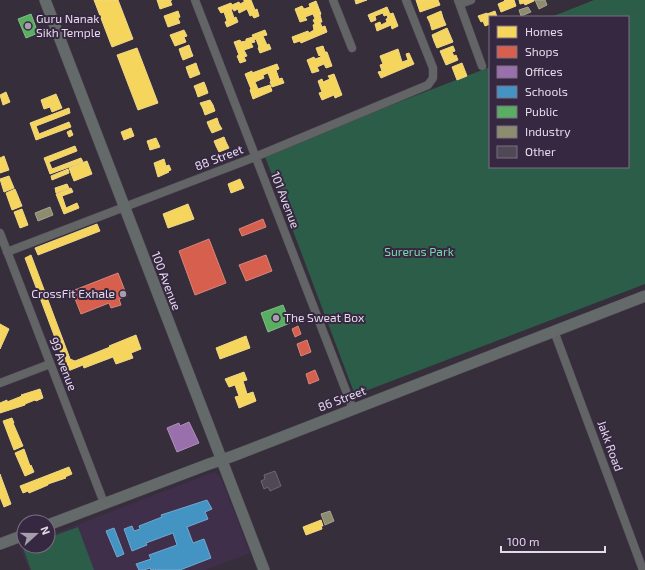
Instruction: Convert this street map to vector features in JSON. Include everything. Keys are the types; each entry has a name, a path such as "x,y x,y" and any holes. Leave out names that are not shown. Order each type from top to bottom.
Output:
{"main road":[{"name":"100 Avenue","path":"45,0 123,207 264,570"},
{"name":"86 Street","path":"56,522 221,460 645,296"},
{"path":"0,544 16,538"}],"street":[{"name":"101 Avenue","path":"195,0 353,409"},
{"path":"333,0 352,48"},
{"name":"88 Street","path":"7,252 255,157 428,85 431,83 433,78 433,68 406,0"},
{"path":"471,0 459,2 482,66"},
{"name":"99 Avenue","path":"0,233 104,503"},
{"name":"Jakk Road","path":"554,331 643,570"},
{"path":"0,383 50,364"}],"shaded area":[{"path":"214,472 220,476 250,553 206,570 29,570 23,554 56,554 56,533"}],"green space":[{"name":"Surerus Park","path":"594,0 645,0 645,284 355,395 264,154 489,67 489,168 629,168 629,16 554,16"},
{"path":"78,527 94,570 31,570 25,554 56,554 56,535"}],"building: Homes":[{"path":"94,0 118,0 133,39 112,47"},
{"path":"157,0 170,0 172,5 160,9"},
{"path":"244,0 251,0 255,10 257,9 259,16 254,18 252,15 250,16 247,9 239,13 238,9 234,11 231,9 234,18 236,17 238,22 227,27 224,12 221,13 218,8 231,3 232,5 239,2 240,4 244,2"},
{"path":"355,0 367,0 356,4"},
{"path":"416,0 438,0 440,5 420,12"},
{"path":"504,0 514,0 516,6 501,12 498,4 505,1"},
{"path":"519,0 534,1 525,5 524,3 520,4"},
{"path":"316,1 321,14 322,22 320,22 322,27 325,26 327,32 301,43 300,41 294,43 292,37 308,31 309,33 314,30 313,25 315,24 313,14 305,17 307,20 300,22 295,9 302,6 304,9 310,7 309,4"},
{"path":"387,7 390,14 393,13 398,26 392,29 391,25 377,31 375,24 380,22 381,25 387,22 387,15 384,16 383,13 375,16 376,20 371,22 368,15"},
{"path":"178,11 180,23 168,27 164,16"},
{"path":"441,11 443,18 430,23 427,17"},
{"path":"495,11 497,16 489,16 489,19 487,14"},
{"path":"487,13 489,24 485,26 483,21 481,22 478,16"},
{"path":"443,18 446,25 432,30 430,23"},
{"path":"447,28 450,35 434,41 432,35"},
{"path":"184,30 187,36 184,37 186,42 175,46 170,35"},
{"path":"265,30 267,35 263,36 267,45 269,44 271,49 260,53 256,39 254,40 255,42 251,43 253,47 244,50 247,56 244,57 246,61 240,63 237,56 239,55 234,42 240,40 241,42 246,41 246,39 253,37 252,35"},
{"path":"450,35 453,42 437,48 434,41"},
{"path":"189,45 191,51 181,55 179,49"},
{"path":"323,46 332,66 326,68 324,64 317,67 319,71 312,73 307,60 314,57 315,59 321,57 320,55 319,56 316,48"},
{"path":"453,46 455,51 452,52 453,54 443,58 440,51"},
{"path":"137,48 158,103 138,110 117,55"},
{"path":"398,49 402,62 408,60 406,54 409,53 414,64 381,78 378,72 382,71 380,65 383,64 380,56"},
{"path":"191,51 193,56 183,60 181,55"},
{"path":"453,54 454,56 456,55 458,60 446,65 443,58"},
{"path":"196,63 198,69 188,73 186,67"},
{"path":"462,63 467,76 457,80 452,67"},
{"path":"277,64 279,69 276,70 279,79 282,78 284,83 272,87 268,73 263,75 264,78 255,82 258,89 270,85 272,91 253,99 245,74"},
{"path":"198,69 200,74 190,78 188,73"},
{"path":"334,74 342,95 335,98 334,95 322,100 319,93 322,92 318,81 322,79 323,82 330,79 328,76"},
{"path":"204,82 206,87 196,91 194,86"},
{"path":"206,87 208,93 198,97 196,91"},
{"path":"6,92 10,102 3,105 0,95"},
{"path":"56,94 62,108 52,112 50,107 44,109 41,100"},
{"path":"210,100 213,105 203,109 200,103"},
{"path":"213,105 215,111 205,115 203,109"},
{"path":"69,108 70,113 36,126 39,134 69,122 71,127 36,140 30,123"},
{"path":"217,118 219,124 209,127 207,122"},
{"path":"219,124 222,129 212,133 209,127"},
{"path":"131,128 134,136 124,140 121,132"},
{"path":"71,130 73,135 69,137 67,132"},
{"path":"224,137 226,142 216,146 214,141"},
{"path":"156,138 160,147 150,150 147,141"},
{"path":"226,142 229,148 219,152 216,146"},
{"path":"75,146 77,151 49,162 52,169 81,158 83,162 50,174 44,158"},
{"path":"4,156 9,170 0,173 0,158"},
{"path":"164,159 166,166 169,165 171,170 158,177 154,163"},
{"path":"87,161 92,174 74,181 69,168"},
{"path":"68,169 69,173 52,180 51,176"},
{"path":"9,176 14,188 4,192 0,179"},
{"path":"240,179 244,188 231,193 228,184"},
{"path":"67,184 69,188 56,193 55,188"},
{"path":"71,188 73,192 62,196 66,208 77,203 79,208 64,214 56,194"},
{"path":"15,189 22,206 12,210 6,193"},
{"path":"188,204 194,219 168,228 163,214"},
{"path":"22,209 28,225 20,228 14,212"},
{"path":"97,224 100,231 38,255 35,248"},
{"path":"31,255 69,356 63,359 25,258"},
{"path":"0,324 9,329 0,349"},
{"path":"136,335 141,349 131,353 133,358 116,364 113,357 84,368 83,365 68,371 63,359 69,356 70,359 75,361"},
{"path":"246,336 250,348 220,359 216,348"},
{"path":"244,372 247,380 243,381 247,394 253,392 256,401 239,408 235,397 239,396 235,385 229,387 225,379"},
{"path":"40,389 43,398 0,413 0,403 7,400 7,402 22,396 21,395"},
{"path":"12,418 23,446 14,450 3,421"},
{"path":"24,449 30,466 31,465 34,472 25,476 15,453"},
{"path":"69,467 72,474 65,477 66,478 48,484 29,493 28,491 23,493 20,486"},
{"path":"0,474 11,504 4,507 0,497"},
{"path":"321,520 323,526 321,526 322,529 306,535 303,527"}],"building: Shops":[{"path":"263,219 266,227 242,236 239,229"},
{"path":"209,239 226,283 195,295 179,251"},
{"path":"266,255 272,271 246,281 239,265"},
{"path":"118,273 127,296 119,299 121,305 111,308 109,303 81,314 72,291"},
{"path":"298,326 301,334 295,337 292,329"},
{"path":"307,340 311,352 301,356 297,344"},
{"path":"315,370 319,380 309,384 306,374"}],"building: Offices":[{"path":"189,422 199,443 177,452 167,428 179,423 180,426"}],"building: Schools":[{"path":"207,500 212,509 205,512 208,519 187,527 193,543 204,539 211,558 180,570 151,570 150,568 139,570 136,564 151,559 149,555 177,545 173,533 146,543 147,545 132,551 124,529 132,526 134,531 140,529 139,526 162,517 161,515"},
{"path":"114,528 124,554 117,557 106,531"}],"building: Public":[{"name":"Guru Nanak Sikh Temple","path":"31,14 38,33 26,38 18,19"},
{"name":"The Sweat Box","path":"283,305 290,323 268,332 261,313"}],"building: Industry":[{"path":"535,0 545,0 547,5 539,9"},
{"path":"528,7 531,12 521,16 519,10"},
{"path":"50,207 53,215 38,221 35,213"},
{"path":"330,511 334,521 325,525 321,514"}],"building: Other":[{"path":"275,471 281,486 270,491 268,487 264,489 261,481 265,479 264,475"}],"place":[{"name":"Guru Nanak Sikh Temple","path":"28,26"},
{"name":"CrossFit Exhale","path":"123,294"},
{"name":"The Sweat Box","path":"276,318"}]}
